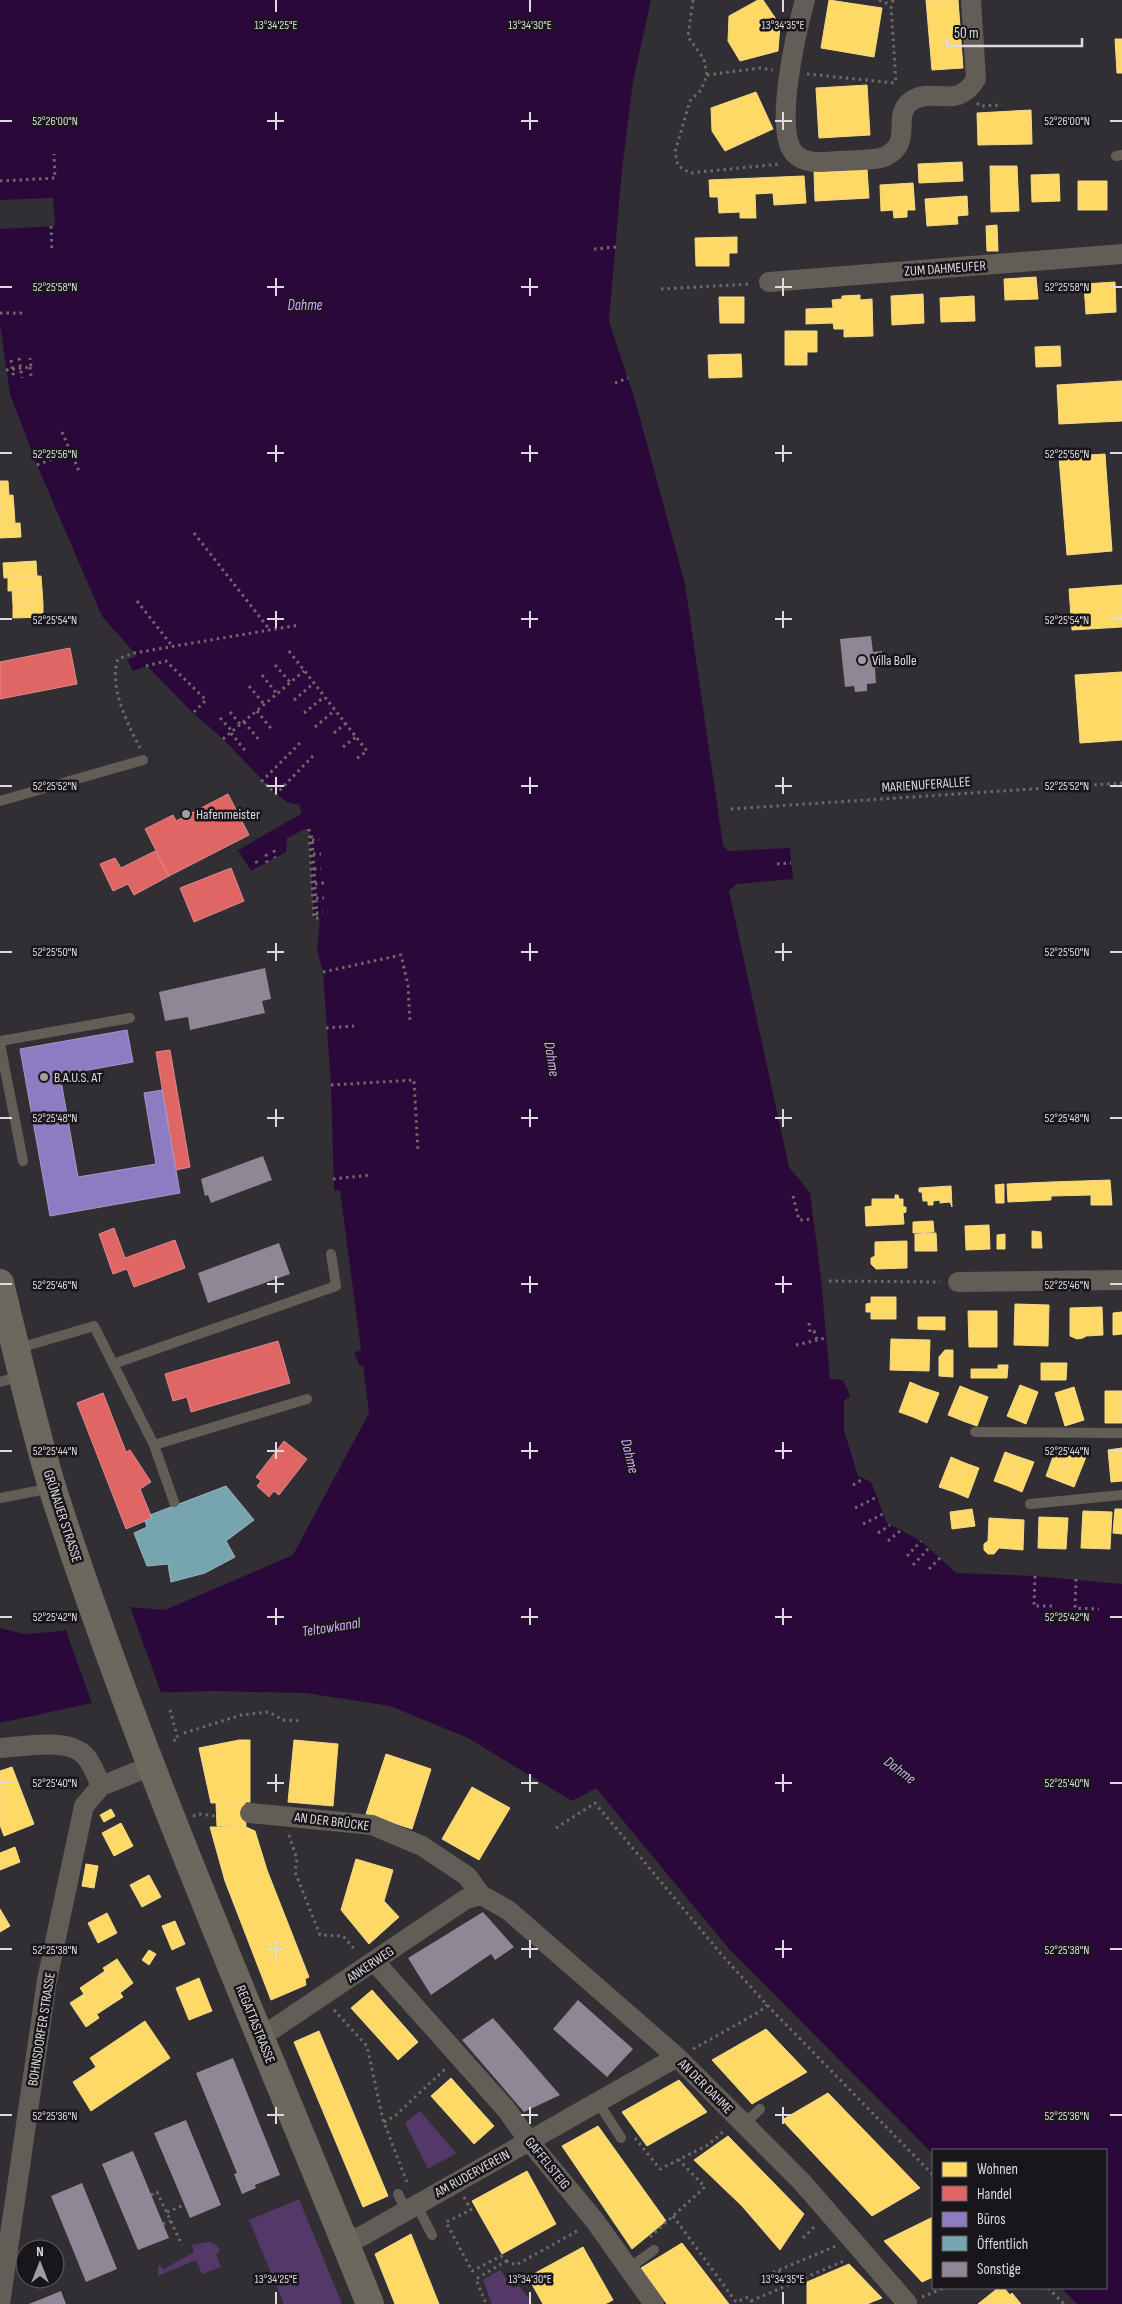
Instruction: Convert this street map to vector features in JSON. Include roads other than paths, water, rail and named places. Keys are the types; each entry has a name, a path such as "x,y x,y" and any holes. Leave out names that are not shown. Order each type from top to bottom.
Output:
{"main road":[{"name":"GRÜNAUER STRASSE","path":"0,1283 16,1349 11,1378 53,1488 76,1558 147,1754"},
{"name":"REGATTASTRASSE","path":"147,1754 370,2304"}],"street":[{"path":"806,0 790,72 785,126 787,140 794,153 805,160 818,162 885,156 896,149 902,140 902,112 910,102 917,98 958,96 970,90 976,79 971,0"},
{"name":"ZUM DAHMEUFER","path":"769,282 1122,254"},
{"path":"958,1282 1122,1280"},
{"path":"0,1748 64,1744 78,1749 87,1758 101,1786"},
{"name":"BOHNSDORFER STRASSE","path":"0,2304 48,1980 84,1806 101,1786 147,1754"},
{"name":"AN DER BRÜCKE","path":"250,1813 372,1825 422,1846 467,1876 481,1895"},
{"name":"ANKERWEG","path":"260,2034 273,2029 466,1899 481,1895"},
{"name":"AN DER DAHME","path":"481,1895 508,1910 677,2057 802,2182 906,2303"},
{"name":"GAFFELSTEIG","path":"372,1963 506,2109 529,2141 595,2221 654,2304"},
{"name":"AM RUDERVEREIN","path":"345,2242 362,2236 407,2203 456,2183 677,2057"}],"lane":[{"path":"0,801 143,760"},
{"path":"24,1161 0,1043 130,1018"},
{"path":"113,1364 336,1286 330,1254"},
{"path":"16,1349 94,1326 154,1444 174,1502"},
{"path":"154,1444 307,1399"},
{"path":"975,1432 1122,1432"},
{"path":"0,1498 53,1488"},
{"path":"1030,1504 1122,1495"},
{"path":"598,2102 621,2138"},
{"path":"742,2121 760,2109"},
{"path":"407,2203 432,2235"},
{"path":"626,2264 654,2250"}],"water":[{"name":"Dahme","path":"0,0 651,0 633,82 622,169 609,321 635,400 685,584 723,845 728,851 790,848 793,879 737,884 729,891 789,1167 810,1193 821,1278 830,1379 843,1380 850,1396 844,1401 844,1430 858,1476 871,1482 887,1523 921,1541 956,1573 1035,1576 1122,1584 1122,2304 1077,2304 1062,2289 1107,2289 1107,2149 932,2149 932,2153 730,1950 596,1788 572,1801 468,1738 390,1706 306,1693 213,1691 138,1693 0,1723 0,1628 24,1634 62,1631 130,1607 165,1610 293,1555 369,1413 363,1365 360,1366 354,1353 361,1350 340,1190 334,1191 331,1085 323,972 317,950 320,918 314,918 309,829 305,829 287,838 286,852 251,871 238,850 301,814 300,805 287,802 276,794 223,739 193,713 147,666 133,671 127,660 137,656 102,616 37,465 10,394 0,324"}],"tram line":[{"path":"0,1269 23,1364 52,1470 148,1742 375,2304"},
{"path":"22,1390 70,1559 139,1744 366,2304"}],"place":[{"name":"Villa Bolle","path":"862,660"},
{"name":"Hafenmeister","path":"186,814"},
{"name":"B.A.U.S. AT","path":"44,1077"}],"water label":[{"name":"Teltowkanal","path":"331,1627"}]}
